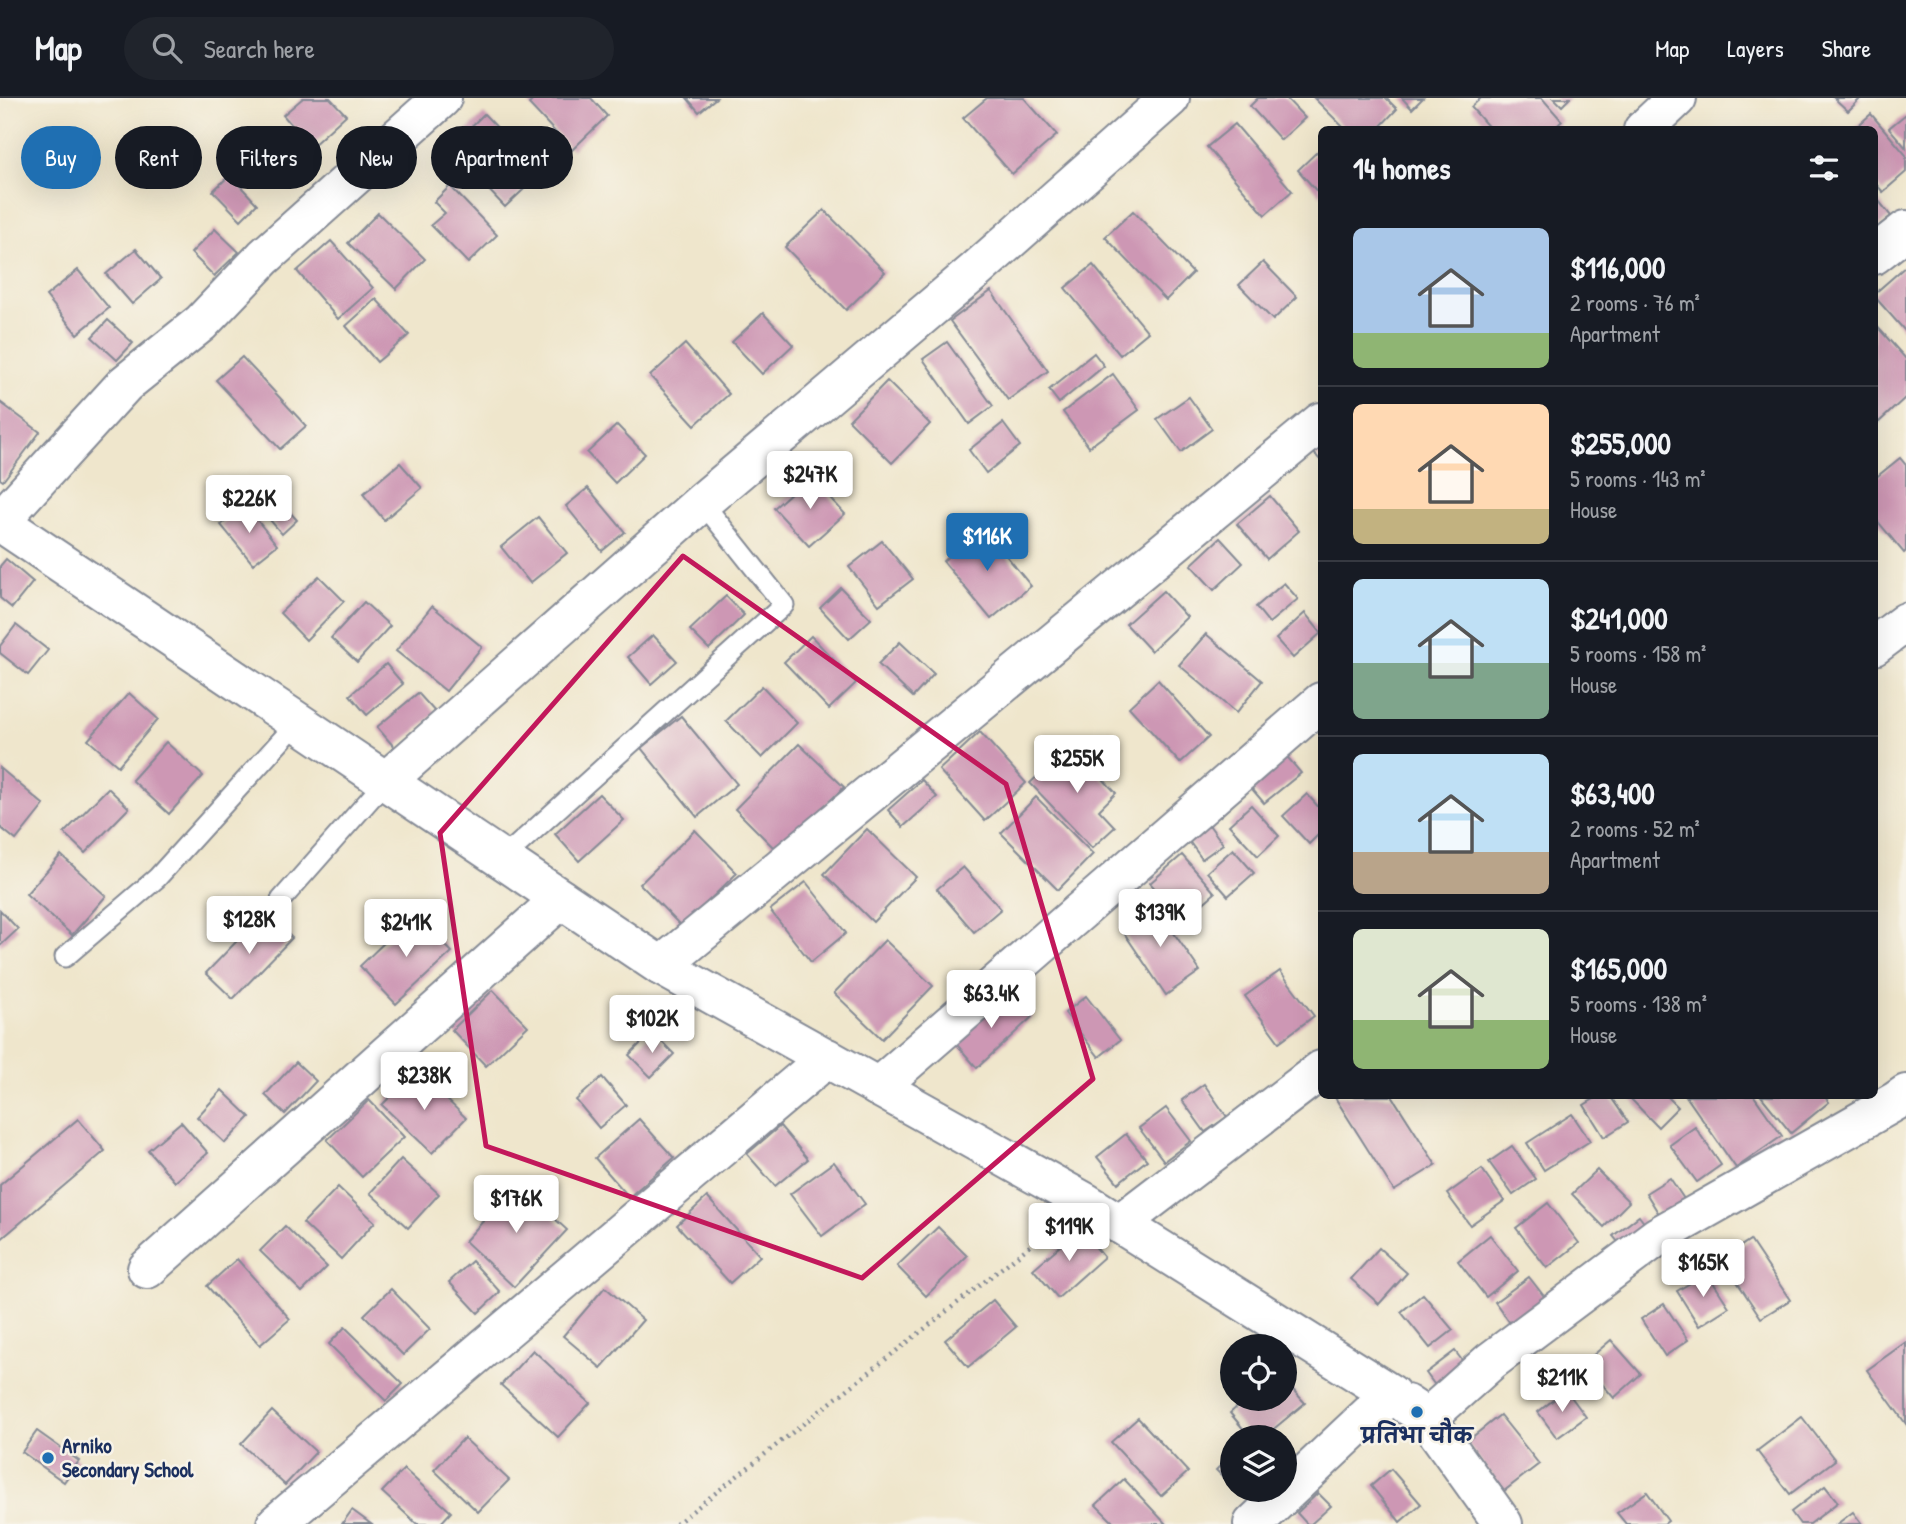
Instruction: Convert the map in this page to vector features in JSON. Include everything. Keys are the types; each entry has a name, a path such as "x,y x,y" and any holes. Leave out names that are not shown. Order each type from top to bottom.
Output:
{"street":[{"path":"442,98 264,257 201,323 125,384 0,521 661,966 1085,1202 1427,1418 1503,1524"},
{"path":"386,781 702,502 964,280 1170,98"},
{"path":"1647,126 1677,98"},
{"path":"1878,252 1906,230"},
{"path":"661,966 1318,424"},
{"path":"1878,643 1906,622"},
{"path":"877,1087 1318,705"},
{"path":"147,1269 562,899"},
{"path":"276,1524 827,1058"},
{"path":"1119,1224 1318,1072"},
{"path":"1427,1418 1491,1361 1658,1236 1906,1094"},
{"path":"1252,1524 1391,1394"}],"lane":[{"path":"502,859 784,605 702,502"},
{"path":"65,957 157,878 298,722"},
{"path":"281,900 386,781"}],"path":[{"path":"676,1524 1085,1202"}],"highlighted area":[{"path":"683,556 1006,784 1093,1079 862,1278 486,1146 440,833"}],"building":[{"path":"303,98 330,98 346,115 322,137 322,126 293,126 283,115"},
{"path":"535,98 591,98 607,116 573,149 573,126 550,126 529,104"},
{"path":"687,98 716,98 699,112"},
{"path":"987,98 1024,98 1057,135 1012,174 963,118"},
{"path":"1258,98 1286,98 1305,118 1281,140 1250,106"},
{"path":"1314,98 1386,98 1397,109 1381,126 1342,126"},
{"path":"1402,98 1423,98 1412,109"},
{"path":"1481,98 1542,98 1562,121 1559,126 1488,126 1471,107"},
{"path":"1554,98 1570,98 1562,106"},
{"path":"1834,98 1861,98 1848,111"},
{"path":"484,114 496,126 472,126"},
{"path":"1871,114 1906,155 1906,172 1883,192 1878,186 1878,126 1858,126"},
{"path":"1906,114 1906,148 1889,128"},
{"path":"1235,124 1292,191 1265,215 1207,147"},
{"path":"1318,151 1318,193 1298,170"},
{"path":"216,188 243,189 257,204 241,220 213,191"},
{"path":"447,189 453,189 497,235 468,263 431,225 445,213 434,202"},
{"path":"488,189 524,189 505,207"},
{"path":"1878,200 1891,216 1878,227"},
{"path":"824,210 885,272 846,310 785,247"},
{"path":"1133,211 1193,273 1166,300 1105,237"},
{"path":"378,213 425,259 396,289 348,243"},
{"path":"215,229 239,252 214,276 191,253"},
{"path":"331,241 373,288 338,319 297,271"},
{"path":"136,249 161,279 132,304 106,274"},
{"path":"1263,262 1297,297 1273,320 1239,285"},
{"path":"1093,265 1148,332 1120,355 1065,288"},
{"path":"1906,266 1906,332 1878,300 1878,290"},
{"path":"78,270 109,308 77,334 46,296"},
{"path":"991,291 1048,371 1008,400 950,321"},
{"path":"376,299 409,335 377,362 346,326"},
{"path":"763,313 793,345 762,374 732,342"},
{"path":"108,320 133,343 117,360 92,337"},
{"path":"1878,328 1906,359 1906,397 1879,422"},
{"path":"947,342 993,406 969,424 923,359"},
{"path":"685,344 729,394 695,425 650,376"},
{"path":"1094,353 1104,366 1059,403 1049,390"},
{"path":"242,357 306,426 280,449 216,380"},
{"path":"1113,374 1139,410 1089,447 1063,412"},
{"path":"887,381 930,424 892,463 849,420"},
{"path":"1189,397 1212,429 1181,452 1157,419"},
{"path":"0,402 40,432 3,481 0,479"},
{"path":"1003,423 1020,446 986,473 969,450"},
{"path":"617,425 645,454 615,483 587,453"},
{"path":"1318,446 1318,458 1312,451"},
{"path":"1900,458 1906,465 1904,553 1878,522 1878,476"},
{"path":"400,463 422,488 384,520 363,494"},
{"path":"810,476 845,514 809,546 774,508"},
{"path":"267,487 297,520 282,534 253,500"},
{"path":"588,488 625,532 602,551 566,506"},
{"path":"1270,496 1299,531 1267,559 1237,524"},
{"path":"245,505 277,545 253,564 221,525"},
{"path":"538,517 567,553 530,583 501,547"},
{"path":"983,527 1031,586 991,619 943,561"},
{"path":"1220,538 1243,563 1214,590 1191,565"},
{"path":"882,541 913,579 879,605 849,567"},
{"path":"6,559 33,582 12,608 0,598 0,566"},
{"path":"319,576 344,601 306,640 280,613"},
{"path":"1284,583 1298,599 1269,623 1256,607"},
{"path":"841,588 871,619 849,639 820,608"},
{"path":"1163,591 1187,617 1151,651 1126,624"},
{"path":"726,596 744,615 709,649 690,630"},
{"path":"364,602 390,626 357,662 331,638"},
{"path":"432,606 482,647 446,691 396,651"},
{"path":"1305,613 1318,629 1318,636 1293,658 1276,639"},
{"path":"16,625 48,650 28,675 0,653 0,646"},
{"path":"1206,634 1262,681 1236,713 1179,665"},
{"path":"653,635 677,661 651,684 628,657"},
{"path":"811,636 856,683 829,709 784,662"},
{"path":"900,642 934,674 913,697 878,664"},
{"path":"386,664 403,684 367,715 350,695"},
{"path":"1158,680 1209,737 1180,763 1129,707"},
{"path":"762,686 797,723 762,758 726,721"},
{"path":"129,693 158,719 118,766 88,740"},
{"path":"418,693 436,713 395,748 377,727"},
{"path":"681,716 737,784 697,817 641,748"},
{"path":"980,732 1026,783 985,821 939,770"},
{"path":"166,742 203,776 169,814 132,780"},
{"path":"799,744 844,787 778,852 735,809"},
{"path":"1071,745 1116,793 1099,810 1115,827 1092,848 1030,783"},
{"path":"1283,752 1301,773 1264,803 1247,783"},
{"path":"0,768 44,805 16,840 0,827"},
{"path":"922,780 937,797 903,827 888,810"},
{"path":"108,788 129,808 85,853 64,833"},
{"path":"599,794 624,820 579,861 555,834"},
{"path":"1307,794 1318,807 1318,835 1309,844 1283,816"},
{"path":"1036,797 1093,854 1058,890 1001,833"},
{"path":"1251,805 1279,836 1258,856 1229,825"},
{"path":"1207,822 1223,844 1202,859 1186,837"},
{"path":"867,829 916,877 873,922 824,874"},
{"path":"695,830 737,873 682,927 640,884"},
{"path":"1233,849 1254,873 1228,896 1207,872"},
{"path":"61,855 106,896 72,935 26,894"},
{"path":"1182,855 1215,893 1183,921 1150,883"},
{"path":"963,867 1001,909 974,932 937,889"},
{"path":"806,882 846,933 811,962 770,910"},
{"path":"1154,904 1200,971 1166,995 1120,927"},
{"path":"0,910 18,929 0,946"},
{"path":"265,912 292,938 233,999 206,973"},
{"path":"415,913 452,952 396,1004 360,966"},
{"path":"885,940 933,986 882,1039 834,993"},
{"path":"1280,971 1314,1016 1279,1042 1245,996"},
{"path":"493,990 528,1026 486,1066 452,1030"},
{"path":"1005,994 1032,1017 977,1068 952,1039"},
{"path":"1086,996 1120,1040 1099,1057 1065,1013"},
{"path":"652,1032 674,1054 651,1077 629,1055"},
{"path":"296,1062 316,1081 285,1114 265,1095"},
{"path":"416,1070 466,1118 432,1153 382,1105"},
{"path":"602,1077 626,1105 599,1128 576,1100"},
{"path":"1204,1084 1227,1117 1205,1132 1182,1100"},
{"path":"222,1090 250,1117 225,1143 197,1117"},
{"path":"1336,1099 1394,1099 1436,1165 1394,1191"},
{"path":"1594,1099 1612,1099 1628,1122 1604,1137 1584,1105"},
{"path":"1631,1099 1670,1099 1678,1107 1658,1127"},
{"path":"1688,1099 1756,1099 1782,1136 1736,1168"},
{"path":"1763,1099 1826,1099 1829,1102 1791,1133"},
{"path":"369,1100 404,1137 362,1177 327,1140"},
{"path":"1166,1108 1191,1141 1164,1161 1139,1128"},
{"path":"1572,1114 1590,1141 1544,1170 1527,1143"},
{"path":"78,1119 105,1151 0,1240 0,1185"},
{"path":"639,1119 674,1158 629,1197 595,1158"},
{"path":"181,1122 208,1153 175,1182 148,1150"},
{"path":"780,1126 808,1159 775,1186 747,1154"},
{"path":"1695,1127 1721,1165 1697,1182 1670,1145"},
{"path":"1126,1134 1147,1160 1118,1183 1097,1157"},
{"path":"1512,1146 1536,1179 1513,1195 1489,1162"},
{"path":"401,1159 439,1194 408,1228 370,1193"},
{"path":"834,1162 865,1204 822,1236 790,1194"},
{"path":"1482,1169 1504,1201 1470,1225 1447,1194"},
{"path":"1597,1170 1629,1202 1604,1227 1572,1194"},
{"path":"1670,1178 1688,1205 1664,1222 1646,1193"},
{"path":"517,1184 567,1230 514,1287 465,1241"},
{"path":"338,1187 375,1222 341,1259 303,1223"},
{"path":"707,1197 760,1256 730,1283 677,1225"},
{"path":"1548,1203 1579,1243 1547,1268 1516,1228"},
{"path":"1639,1216 1648,1228 1623,1248 1613,1236"},
{"path":"285,1226 327,1267 302,1292 260,1251"},
{"path":"938,1227 967,1256 926,1296 897,1266"},
{"path":"1080,1229 1104,1257 1058,1298 1033,1269"},
{"path":"1490,1235 1518,1271 1486,1297 1458,1261"},
{"path":"1750,1240 1790,1300 1761,1318 1722,1259"},
{"path":"1379,1248 1407,1273 1379,1304 1351,1279"},
{"path":"237,1259 290,1319 260,1345 207,1286"},
{"path":"472,1261 500,1292 478,1313 449,1282"},
{"path":"1707,1273 1729,1307 1699,1326 1677,1291"},
{"path":"1529,1277 1550,1304 1515,1330 1495,1302"},
{"path":"605,1287 643,1320 601,1368 563,1336"},
{"path":"391,1289 430,1329 403,1355 364,1315"},
{"path":"1423,1294 1453,1330 1430,1348 1401,1312"},
{"path":"993,1300 1016,1327 968,1367 945,1340"},
{"path":"1664,1304 1688,1340 1665,1356 1641,1319"},
{"path":"345,1327 403,1384 386,1401 329,1344"},
{"path":"1611,1340 1641,1374 1614,1398 1584,1363"},
{"path":"1906,1342 1906,1424 1867,1370"},
{"path":"533,1350 590,1403 558,1437 501,1385"},
{"path":"1455,1351 1467,1367 1437,1388 1426,1373"},
{"path":"1566,1390 1586,1417 1557,1438 1538,1412"},
{"path":"1297,1394 1305,1403 1297,1410"},
{"path":"272,1411 316,1452 285,1485 241,1444"},
{"path":"1295,1411 1278,1425 1240,1425 1230,1413"},
{"path":"1500,1415 1539,1464 1504,1491 1466,1442"},
{"path":"1802,1417 1835,1460 1790,1494 1757,1451"},
{"path":"1138,1418 1188,1472 1161,1496 1111,1442"},
{"path":"37,1431 79,1461 64,1482 22,1452"},
{"path":"464,1438 509,1480 478,1512 434,1470"},
{"path":"404,1469 451,1512 440,1524 417,1524 382,1492"},
{"path":"1391,1469 1421,1504 1400,1522 1371,1486"},
{"path":"1124,1479 1166,1524 1115,1524 1096,1505"},
{"path":"1825,1486 1838,1502 1810,1524 1800,1524 1791,1512"},
{"path":"1647,1492 1668,1521 1664,1524 1626,1524 1617,1513"},
{"path":"1318,1493 1331,1506 1311,1524 1307,1524 1297,1513"},
{"path":"352,1510 371,1524 342,1524"},
{"path":"1853,1512 1862,1524 1837,1524"}],"place":[{"name":"प्रतिभा चौक","path":"1417,1412"},
{"name":"Arniko Secondary School","path":"48,1458"}]}
